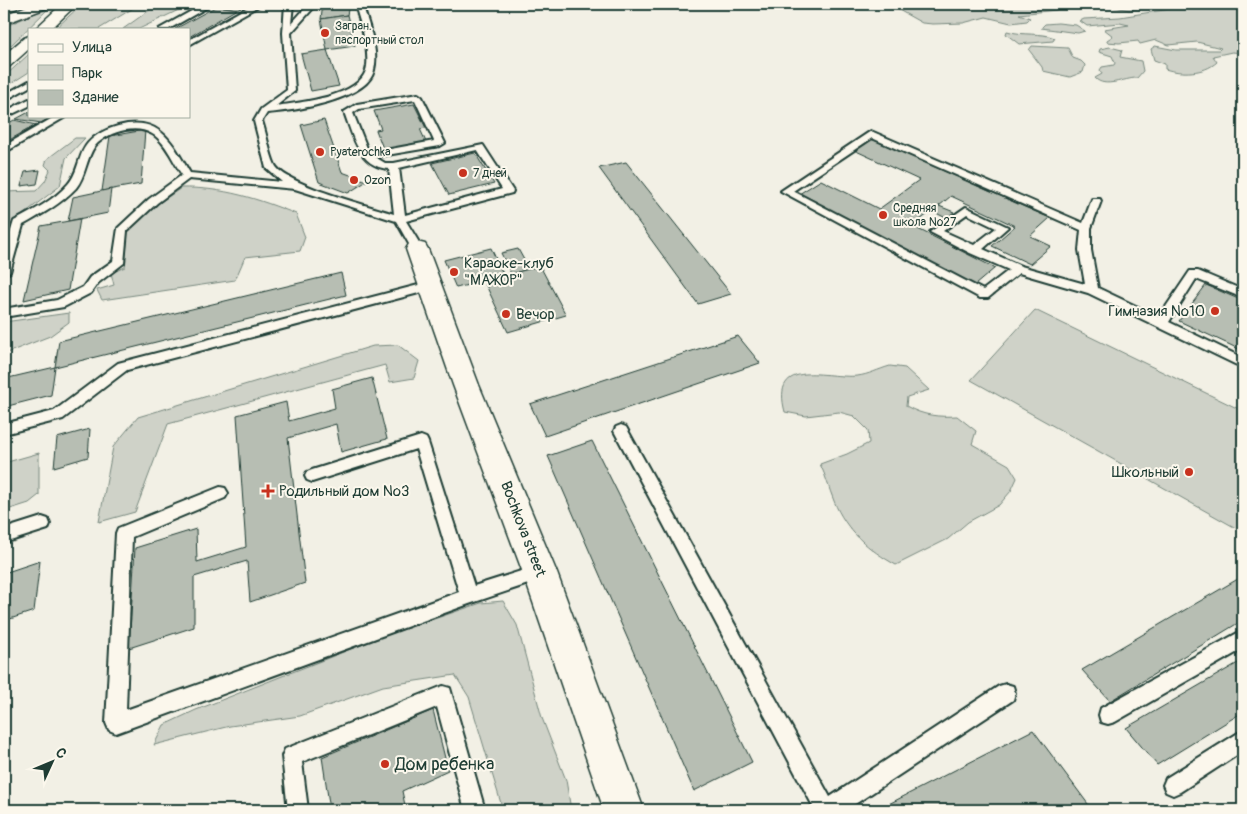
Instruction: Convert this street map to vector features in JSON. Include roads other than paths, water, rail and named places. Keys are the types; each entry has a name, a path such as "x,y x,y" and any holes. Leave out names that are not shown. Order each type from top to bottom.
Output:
{"street":[{"path":"4,20 37,4"},
{"path":"4,20 44,4"},
{"path":"48,24 64,4"},
{"path":"48,24 70,4"},
{"path":"4,63 28,42"},
{"name":"Bochkova street","path":"417,249 540,573 624,810"}],"lane":[{"path":"165,28 209,4"},
{"path":"190,42 258,4"},
{"path":"289,4 287,33 291,91 264,111 258,121 271,168 284,179 298,187"},
{"path":"287,33 313,4"},
{"path":"264,111 349,93 362,86 370,74 371,62 369,41 360,8 366,4"},
{"path":"4,100 28,84"},
{"path":"4,311 6,313 60,304 87,290 94,280 118,263 122,230 153,200 187,176 298,187 400,219 508,191 480,147 386,167 368,156 360,146 348,112 357,107 418,97 440,142 368,156"},
{"path":"4,100 28,101"},
{"path":"4,115 28,102"},
{"path":"4,150 60,118"},
{"path":"4,272 18,223 71,188 80,176 90,148 108,132 138,124 153,127 166,141 187,176"},
{"path":"1018,269 984,295 786,191 870,134 1086,228"},
{"path":"394,166 400,219 417,249"},
{"path":"1092,290 1085,250 1086,228 1096,201"},
{"path":"974,251 1003,228 966,210 934,232 966,248 1018,269 1092,290 1243,363"},
{"path":"1162,323 1194,274 1243,294"},
{"path":"4,430 58,415 123,366 430,286"},
{"path":"621,431 827,810 1006,693"},
{"path":"312,476 421,442 469,596"},
{"path":"220,493 124,533 116,723 469,596 540,573"},
{"path":"4,536 42,524"},
{"path":"1108,715 1243,638"},
{"path":"298,810 292,756 444,695 475,810"},
{"path":"1173,785 1243,740"}],"place":[{"name":"Загран. паспортный стол","path":"325,33"},
{"name":"Pyaterochka","path":"320,152"},
{"name":"7 дней","path":"463,173"},
{"name":"Ozon","path":"354,180"},
{"name":"Средняя школа №27","path":"883,215"},
{"name":"Караоке-клуб \"МАЖОР\"","path":"454,272"},
{"name":"Гимназия №10","path":"1215,311"},
{"name":"Вечор","path":"506,314"},
{"name":"Школьный","path":"1189,472"},
{"name":"Родильный дом №3","path":"268,491"},
{"name":"Дом ребенка","path":"385,764"}]}
